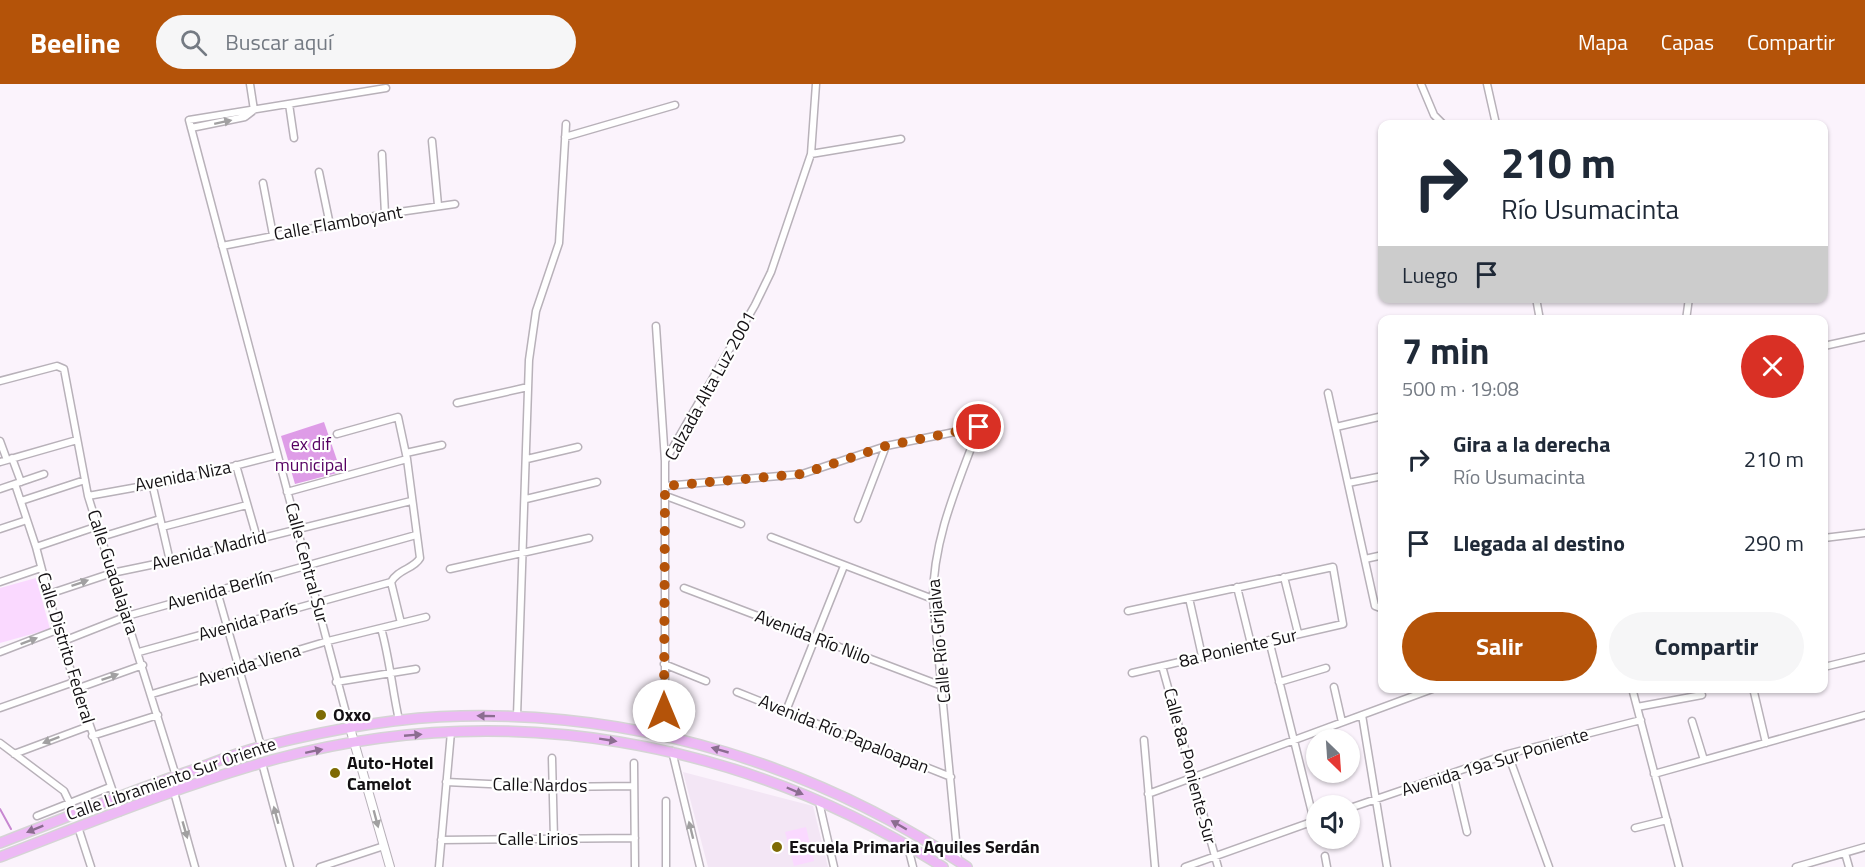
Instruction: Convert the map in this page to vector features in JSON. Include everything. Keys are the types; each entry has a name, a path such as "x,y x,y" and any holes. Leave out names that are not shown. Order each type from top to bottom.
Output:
{"main road":[{"name":"Calle Libramiento Sur Oriente","path":"0,843 115,798 261,746 399,720 460,716 517,717 586,721 664,734 768,764 844,796 890,820 963,864"},
{"name":"Calle Libramiento Sur Oriente","path":"0,857 174,792 262,763 355,742 451,732 527,732 592,737 672,750 768,779 875,826 943,867"}],"street":[{"path":"250,84 254,110"},
{"name":"Calzada Alta Luz 2001","path":"664,734 665,461 771,272 811,154 816,84"},
{"path":"1421,84 1434,115 1439,120"},
{"path":"1487,84 1495,120"},
{"path":"191,128 245,117 254,110 386,88"},
{"path":"289,104 294,138"},
{"path":"565,137 675,105"},
{"name":"Calle Central Sur","path":"254,110 244,109 189,120 306,566 328,641 336,682 390,867"},
{"path":"517,717 531,338 536,311 559,243 566,124"},
{"path":"811,154 901,139"},
{"path":"432,141 438,206"},
{"path":"382,154 386,214"},
{"path":"319,172 330,225"},
{"path":"263,183 273,235"},
{"name":"Calle Flamboyant","path":"222,246 386,214 455,204"},
{"path":"656,326 665,461"},
{"path":"1828,345 1865,337"},
{"name":"Calle Guadalajara","path":"0,381 61,366 64,369 88,496 128,616 176,776"},
{"path":"457,403 528,387"},
{"path":"1328,393 1378,609"},
{"path":"337,434 398,417 406,456 420,558 417,562 400,570 391,582 401,624"},
{"path":"1336,427 1378,417"},
{"name":"Calle Río Grijalva","path":"886,446 979,427 939,535 933,568 933,599 951,777 963,864"},
{"path":"6,460 77,440"},
{"name":"Calle Distrito Federal","path":"0,441 6,460 18,483 57,630 120,812"},
{"path":"287,492 442,445"},
{"path":"665,486 787,477 886,446"},
{"path":"858,519 886,446"},
{"path":"527,459 578,447"},
{"name":"Avenida Niza","path":"88,496 188,478 277,455"},
{"path":"236,465 257,538"},
{"path":"0,489 44,474"},
{"path":"1348,483 1378,477"},
{"path":"21,501 85,480"},
{"path":"526,499 597,482"},
{"path":"152,483 171,561"},
{"path":"666,496 741,524"},
{"name":"Avenida Madrid","path":"49,594 112,573 171,561 411,501"},
{"path":"162,527 247,506"},
{"path":"102,537 160,519"},
{"path":"0,530 27,520"},
{"path":"36,547 98,526"},
{"path":"1828,538 1865,533"},
{"name":"Avenida Berlín","path":"61,642 128,616 416,535"},
{"path":"771,537 933,599"},
{"path":"450,569 589,538"},
{"path":"1365,559 1378,556"},
{"path":"786,711 844,566"},
{"name":"8a Poniente Sur","path":"1132,673 1343,624 1333,567 1284,577"},
{"path":"0,582 41,568"},
{"path":"1128,611 1284,577 1298,633"},
{"name":"Avenida París","path":"139,652 391,582"},
{"path":"1238,587 1251,644"},
{"name":"Avenida Río Nilo","path":"684,588 942,686"},
{"path":"217,591 261,746"},
{"path":"1189,598 1202,656"},
{"name":"Avenida Viena","path":"152,694 328,641 426,617"},
{"path":"381,628 399,720"},
{"path":"0,652 57,630"},
{"path":"1269,640 1308,795"},
{"path":"1828,666 1865,657"},
{"path":"664,664 706,681"},
{"path":"0,708 143,666"},
{"name":"Calle 8a Poniente Sur","path":"1162,666 1218,867"},
{"path":"1279,682 1326,668"},
{"path":"336,682 391,671 394,674 416,669"},
{"path":"1334,687 1342,722"},
{"name":"Avenida Río Papaloapan","path":"736,692 951,777"},
{"path":"1148,794 1421,693"},
{"path":"1633,693 1679,867"},
{"path":"1754,693 1766,742"},
{"path":"1637,707 1702,695"},
{"path":"92,736 158,714"},
{"path":"1362,715 1388,867"},
{"path":"1654,774 1865,715"},
{"name":"Avenida 19a Sur Poniente","path":"1360,804 1508,754 1641,720"},
{"path":"1692,721 1704,760"},
{"path":"14,754 89,726"},
{"path":"440,867 451,732"},
{"path":"1144,740 1155,867"},
{"path":"0,743 64,791 75,814"},
{"path":"672,750 700,867"},
{"path":"1508,754 1549,867"},
{"path":"552,758 554,839"},
{"path":"262,763 290,867"},
{"path":"634,763 635,867"},
{"path":"1453,773 1467,832"},
{"name":"Calle Nardos","path":"446,782 552,787 634,786"},
{"path":"37,816 110,787"},
{"path":"174,792 195,867"},
{"path":"666,801 666,867"},
{"path":"819,802 834,867"},
{"path":"55,808 59,820"},
{"path":"1635,828 1667,820"},
{"path":"1185,867 1306,824"},
{"path":"78,827 91,867"},
{"name":"Calle Lirios","path":"441,840 635,838"},
{"path":"907,844 913,867"},
{"path":"320,867 384,846"},
{"path":"1796,867 1865,847"},
{"path":"1845,853 1849,867"},
{"path":"1325,856 1327,867"}],"shaded area":[{"path":"36,578 50,629 0,643 0,588"},
{"path":"683,772 813,806 828,867 708,867"},
{"path":"806,827 814,861 794,866 785,832"}],"green space":[{"name":"ex dif municipal","path":"324,422 341,472 295,484 281,436"}],"waterway":[{"path":"0,809 11,829"}],"place":[{"name":"Oxxo","path":"321,715"},
{"name":"Auto-Hotel Camelot","path":"335,773"},
{"name":"Escuela Primaria Aquiles Serdán","path":"777,847"}],"route":[{"path":"664,711 665,486 787,477 886,446 979,427"}]}
